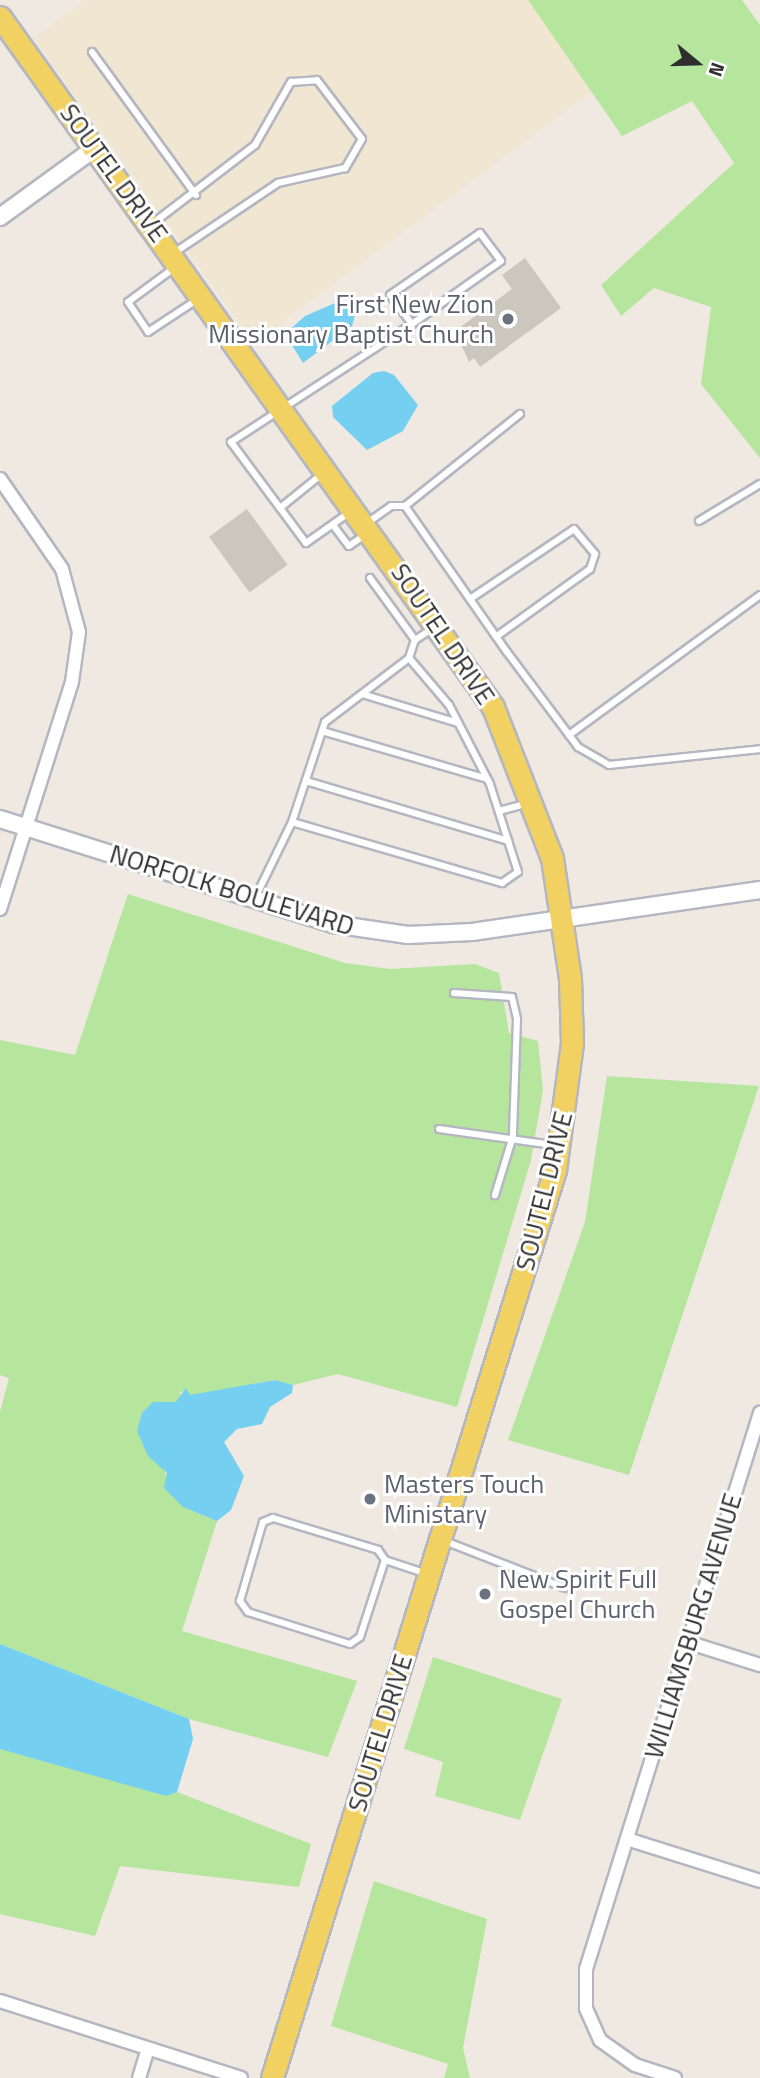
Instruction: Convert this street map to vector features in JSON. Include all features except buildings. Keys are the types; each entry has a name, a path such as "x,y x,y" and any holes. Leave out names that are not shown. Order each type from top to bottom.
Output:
{"main road":[{"name":"SOUTEL DRIVE","path":"0,17 365,520 439,624 493,707 534,802 562,920 572,1043 558,1146 440,1540 272,2078"}],"street":[{"path":"0,217 95,148"},
{"path":"0,479 62,569 79,632 72,682 0,909"},
{"name":"NORFOLK BOULEVARD","path":"0,819 333,924 408,935 562,920 760,890"},
{"name":"WILLIAMSBURG AVENUE","path":"675,2078 614,2053 600,2040 586,2008 586,1969 687,1642 754,1452 760,1413"},
{"path":"687,1642 760,1665"},
{"path":"627,1839 760,1881"},
{"path":"0,2001 240,2078"},
{"path":"139,2078 148,2049"}],"lane":[{"path":"92,52 196,195"},
{"path":"151,225 196,195 255,145 291,82 317,80 362,139 345,168 278,183 176,259 128,302 148,332 203,296"},
{"path":"412,324 390,295 480,233 501,261 412,324 281,405 231,442 306,543 333,525 365,520 391,506 405,506 520,414"},
{"path":"280,508 328,470"},
{"path":"699,521 760,484"},
{"path":"405,506 569,735 609,765 760,749"},
{"path":"333,525 349,546 365,520"},
{"path":"470,599 573,529 595,554 590,569 497,636"},
{"path":"370,578 415,640"},
{"path":"569,735 760,595"},
{"path":"255,900 292,822 322,731 362,694 409,658 415,640 439,624"},
{"path":"292,822 502,883 519,872 487,779 458,723 409,658"},
{"path":"362,694 458,723"},
{"path":"322,731 487,779"},
{"path":"306,781 508,841"},
{"path":"499,811 534,802"},
{"path":"454,993 512,997 517,1019 513,1136 495,1195"},
{"path":"439,1129 513,1136 558,1146"},
{"path":"385,1560 360,1637 350,1644 248,1612 240,1601 263,1522 274,1518 378,1550 385,1560 429,1575"},
{"path":"440,1540 565,1588"}],"shaded area":[{"path":"86,0 528,0 592,92 254,343 33,38"}],"green space":[{"path":"528,0 742,0 760,25 760,458 701,384 711,307 654,288 621,316 601,285 734,163 692,101 622,136"},
{"path":"128,894 345,963 390,969 475,964 499,973 509,1033 538,1041 543,1090 531,1160 457,1407 338,1374 293,1385 274,1380 190,1396 179,1391 183,1398 176,1402 160,1462 183,1507 217,1521 182,1631 357,1681 328,1757 189,1719 0,1644 0,1412 9,1378 0,1375 0,1040 75,1055"},
{"path":"607,1076 759,1086 629,1475 508,1440 585,1222"},
{"path":"433,1657 562,1699 520,1820 435,1796 443,1762 404,1749"},
{"path":"0,1749 166,1795 177,1792 311,1844 299,1887 120,1866 95,1936 0,1914"},
{"path":"374,1881 487,1919 463,2048 470,2078 444,2078 448,2064 331,2026"}],"water":[{"path":"342,300 356,311 352,326 303,363 285,334 305,316"},
{"path":"384,371 394,375 418,405 403,431 367,450 333,417 332,406 373,373"},
{"path":"275,1380 293,1385 292,1393 270,1407 262,1424 237,1429 224,1442 244,1476 231,1510 217,1521 183,1507 164,1488 167,1473 148,1456 137,1431 142,1413 153,1402 176,1402 186,1388 190,1395"},
{"path":"0,1644 189,1719 193,1739 177,1792 166,1796 0,1749"}],"place":[{"name":"First New Zion Missionary Baptist Church","path":"508,319"},
{"name":"Masters Touch Ministary","path":"370,1499"},
{"name":"New Spirit Full Gospel Church","path":"485,1594"}]}
